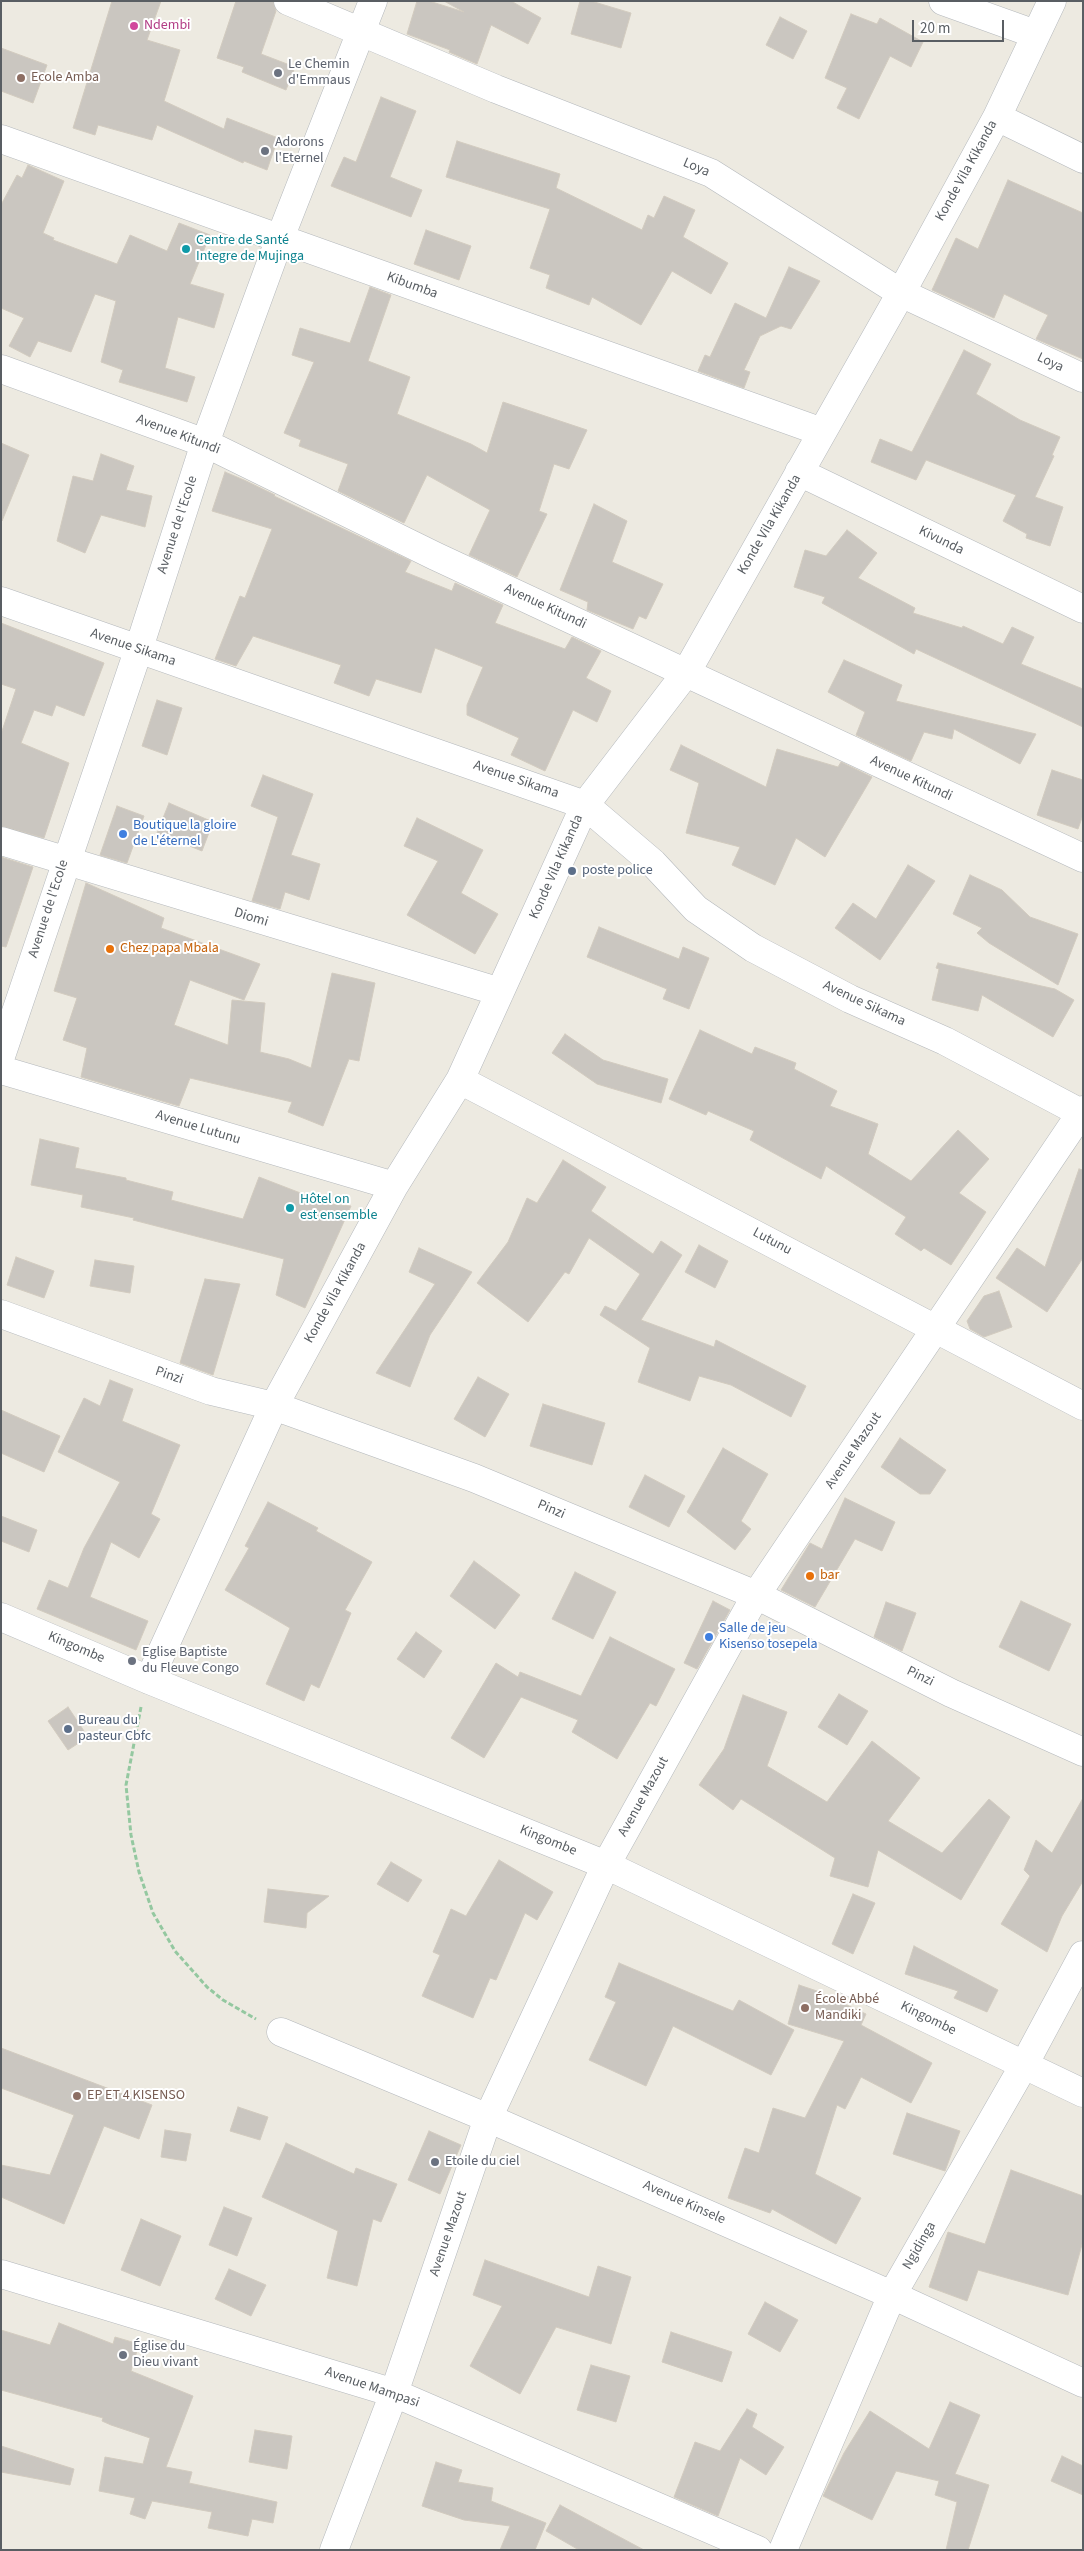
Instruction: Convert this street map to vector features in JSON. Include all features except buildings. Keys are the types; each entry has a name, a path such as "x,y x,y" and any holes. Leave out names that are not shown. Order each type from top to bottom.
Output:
{"street":[{"name":"Loya","path":"288,1 496,90 711,173 901,293 1083,378"},
{"name":"Avenue de l'Ecole","path":"1,1056 65,862 138,651 205,443 280,238 373,1"},
{"path":"943,1 1035,34"},
{"name":"Konde Vila Kikanda","path":"149,1680 274,1406 394,1186 460,1080 585,805 686,673 901,293 997,117 1052,1"},
{"path":"997,117 1083,158"},
{"name":"Kibumba","path":"1,139 822,432"},
{"name":"Avenue Kitundi","path":"1,369 205,443 435,556 1083,858"},
{"name":"Kivunda","path":"799,472 1083,610"},
{"name":"Avenue Sikama","path":"1,601 138,651 305,706 585,805 653,863 696,909 752,948 850,999 946,1041 1082,1112"},
{"name":"Diomi","path":"1,841 65,862 500,992"},
{"name":"Avenue Lutunu","path":"1,1070 394,1186"},
{"name":"Lutunu","path":"460,1080 1083,1406"},
{"name":"Avenue Mazout","path":"334,2550 394,2393 488,2118 606,1865 756,1595 1082,1112"},
{"name":"Pinzi","path":"1,1314 212,1391 274,1406 474,1478 756,1595 951,1692 1083,1752"},
{"name":"Kingombe","path":"1,1617 149,1680 606,1865 1083,2093"},
{"name":"Ngidinga","path":"783,2550 892,2294 1024,2065 1083,1955"},
{"name":"Avenue Kinsele","path":"280,2032 488,2118 892,2294 1083,2383"},
{"name":"Avenue Mampasi","path":"1,2274 394,2393 758,2550"}],"path":[{"path":"149,1680 136,1726 126,1785 135,1854 153,1913 175,1951 207,1987 224,2000 280,2032"}],"place":[{"name":"Ndembi","path":"134,26"},
{"name":"Le Chemin d'Emmaus","path":"278,73"},
{"name":"Ecole Amba","path":"21,78"},
{"name":"Adorons l'Eternel","path":"265,151"},
{"name":"Centre de Santé Integre de Mujinga","path":"186,249"},
{"name":"Boutique la gloire de L'éternel","path":"123,834"},
{"name":"poste police","path":"572,871"},
{"name":"Chez papa Mbala","path":"110,949"},
{"name":"Hôtel on est ensemble","path":"290,1208"},
{"name":"bar","path":"810,1576"},
{"name":"Salle de jeu Kisenso tosepela","path":"709,1637"},
{"name":"Eglise Baptiste du Fleuve Congo","path":"132,1661"},
{"name":"Bureau du pasteur Cbfc","path":"68,1729"},
{"name":"École Abbé Mandiki","path":"805,2008"},
{"name":"EP ET 4 KISENSO","path":"77,2096"},
{"name":"Etoile du ciel","path":"435,2162"},
{"name":"Église du Dieu vivant","path":"123,2355"}]}
